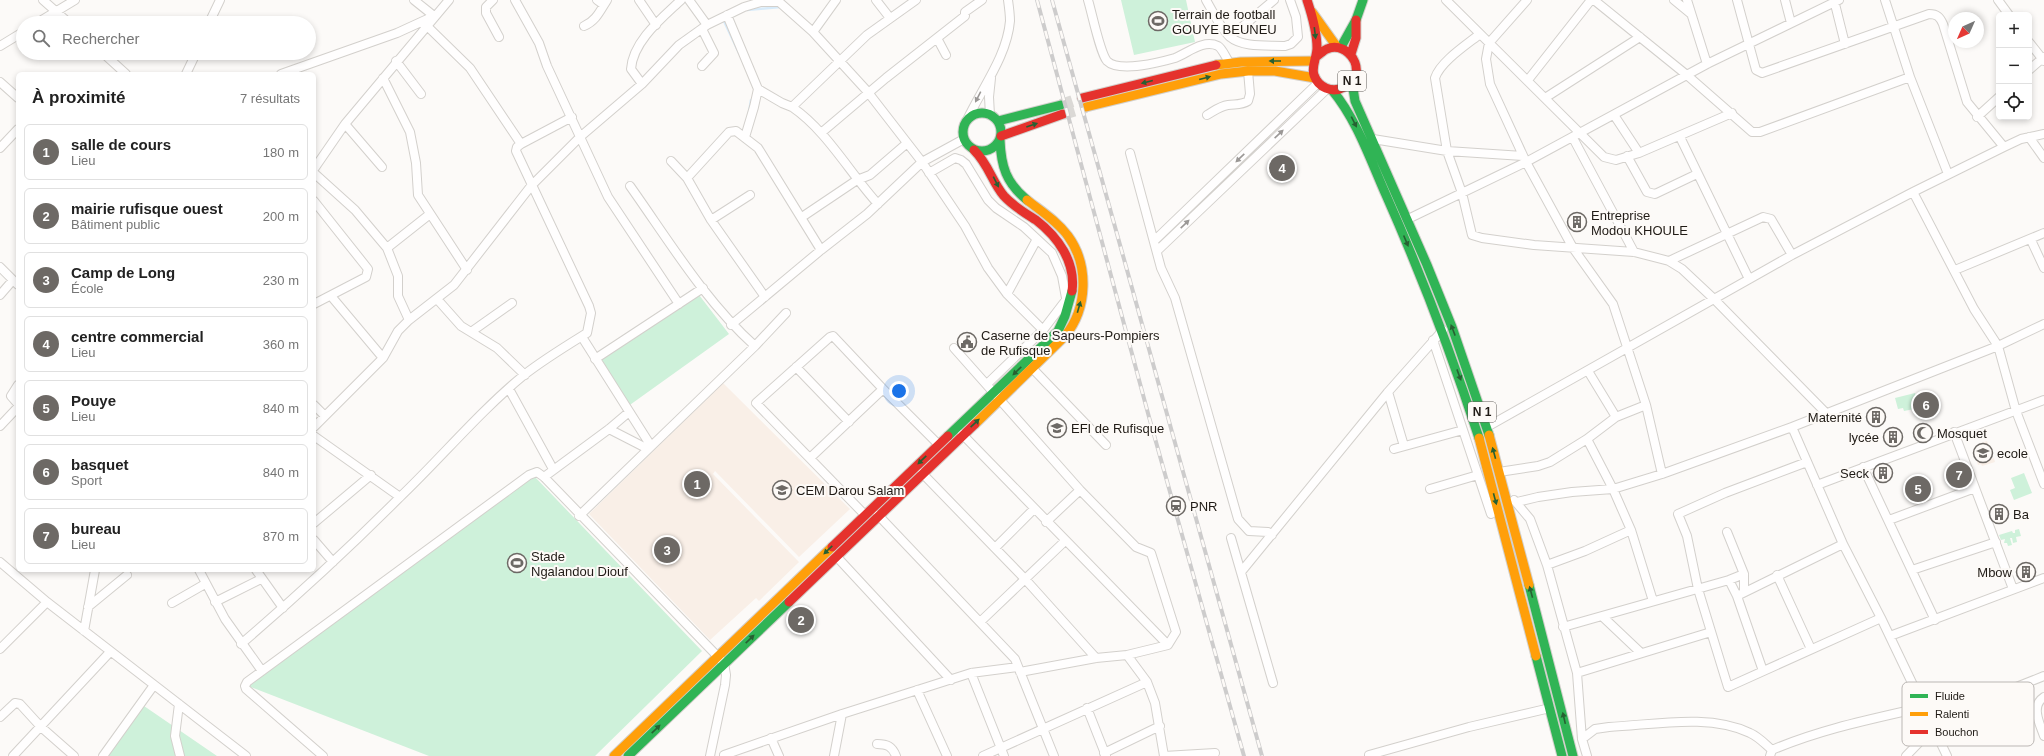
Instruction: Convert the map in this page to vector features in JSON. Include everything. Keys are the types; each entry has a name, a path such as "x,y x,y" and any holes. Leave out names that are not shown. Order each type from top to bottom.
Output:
{"main road":[{"name":"N 1","path":"1307,0 1311,10 1339,47 1351,54 1356,68 1352,82 1352,91 1355,102 1408,219 1452,327 1487,427 1553,672 1573,756"},
{"path":"1082,98 1191,70 1230,64 1316,58 1326,48 1339,47 1356,20 1363,0"},
{"path":"1311,10 1316,58 1313,74 1317,81"},
{"path":"1351,54 1356,38 1356,20"},
{"path":"1086,107 1221,74 1248,71 1283,72 1317,81"},
{"name":"N 1","path":"1317,81 1344,104 1357,129 1442,330 1480,440 1562,756"},
{"name":"N 1","path":"1329,90 1345,88 1352,82"},
{"path":"974,150 989,150 1001,138 1062,110 998,121"},
{"path":"614,756 720,660 836,556 922,473 962,434 997,395 1058,331 1066,318 1073,269 1067,254 1058,240 1042,224 1014,207 1004,196 985,163 964,139 963,129 967,120 976,114 990,115 998,121 1001,138 999,158 1001,167 1013,188 1024,200 1060,226 1070,238 1080,263 1083,277 1080,309 1073,324 1056,346 1032,368 997,395 938,444 720,660 628,756"}],"street":[{"path":"43,0 54,6 63,16"},
{"path":"44,16 54,6 75,0"},
{"path":"212,16 220,0"},
{"path":"414,0 434,16"},
{"path":"317,160 396,61 427,26 442,4 449,0"},
{"path":"493,0 486,7 486,13 499,37"},
{"path":"515,0 539,43 547,66 608,197 679,304"},
{"path":"639,0 656,25"},
{"path":"642,84 631,66 640,44 656,25 681,0"},
{"path":"689,0 705,27 714,53 702,66"},
{"path":"812,32 836,0"},
{"path":"876,0 890,18"},
{"path":"792,107 867,35 916,0"},
{"path":"820,133 965,16 965,12 982,0"},
{"path":"967,120 991,75 1009,30 1010,20 1008,0"},
{"path":"1088,0 1105,58 1114,65 1124,67 1162,62 1201,45 1210,44 1219,47 1230,64"},
{"path":"1206,0 1230,37 1238,42 1256,44 1291,44 1298,36 1296,17 1290,0"},
{"path":"1230,37 1274,0"},
{"path":"1446,0 1528,80 1577,136 1604,157 1616,160 1639,153 1732,114"},
{"path":"1527,0 1490,43 1486,59 1490,84 1524,159 1572,248 1610,299 1646,406 1662,474"},
{"path":"1528,80 1590,0"},
{"path":"1594,0 1688,76 1752,132 1760,132 1910,77"},
{"path":"1674,0 1691,14"},
{"path":"1688,0 1707,64"},
{"path":"1737,0 1756,70 1762,73 1929,14 1935,14 1940,18 1965,97 1977,117 2004,147"},
{"path":"1785,0 1792,23"},
{"path":"1885,0 1910,77 1948,174"},
{"path":"1998,0 2007,12"},
{"path":"316,425 383,358 398,331 409,320 437,299 467,270 531,186 580,137 642,84 679,45 705,27 727,15 744,7 760,2 778,1 840,60 922,162 965,226 988,268 1007,294 1043,330"},
{"path":"1408,219 1462,194 1524,159 1577,136 1688,76 1707,64 1836,1 1845,44"},
{"path":"584,26 596,17 602,2"},
{"path":"727,15 758,89 745,138"},
{"path":"287,72 397,33 434,16"},
{"path":"427,26 470,68 522,144"},
{"path":"1480,34 1443,65 1437,71 1435,78 1447,151 1462,194 1470,231 1476,237 1572,248 1634,252 1669,261 1682,269 1714,299 1826,413"},
{"path":"0,46 16,36"},
{"path":"1545,98 1640,37"},
{"path":"937,38 946,55"},
{"path":"2032,46 2043,59 2032,68"},
{"path":"111,60 124,72"},
{"path":"187,72 193,60"},
{"path":"396,61 421,94"},
{"path":"1207,115 1218,108 1228,105 1244,104 1248,101 1250,94 1248,71"},
{"path":"990,115 989,97 991,75"},
{"path":"383,78 410,132 416,162 417,191 430,214 467,270"},
{"path":"1154,241 1317,81"},
{"path":"0,82 16,96"},
{"path":"758,89 802,114 820,133 878,204"},
{"path":"1157,251 1329,90"},
{"path":"1977,117 1996,100"},
{"path":"1614,116 1639,153"},
{"path":"242,644 333,562 509,389 525,375 587,333 591,313 589,306 531,186 516,151 517,147 572,117"},
{"path":"345,124 382,167"},
{"path":"0,148 16,131"},
{"path":"687,178 729,132 736,131 758,148 821,250"},
{"path":"1487,427 1749,279 1913,192 2004,147 2030,137 2044,134"},
{"path":"1577,136 1634,252"},
{"path":"1680,137 1749,279"},
{"path":"2030,137 2044,158"},
{"path":"731,325 867,214 922,162 964,139"},
{"path":"1373,139 1447,151 1524,159"},
{"path":"802,217 857,180 870,175 906,144"},
{"path":"1130,153 1161,268 1175,298 1238,519 1249,530 1268,532 1272,535"},
{"path":"1627,156 1647,192 1651,194 1655,194 1697,174"},
{"path":"929,173 955,158 966,164 988,200 1037,239 1052,253 1069,296 1043,330 987,384"},
{"path":"670,161 687,178 711,220 765,297"},
{"path":"316,175 354,210 387,248 398,276 398,296 409,320"},
{"path":"630,186 731,325 755,346"},
{"path":"1913,192 1974,309 1998,346 2016,411 2040,462 2044,484"},
{"path":"711,220 750,196"},
{"path":"316,204 368,269 366,277 316,303"},
{"path":"387,248 430,214"},
{"path":"1669,261 1763,217 1771,219 1792,256"},
{"path":"1955,270 2031,240 2044,233"},
{"path":"1007,294 1037,239"},
{"path":"2031,240 2044,268"},
{"path":"0,268 15,282 0,295"},
{"path":"595,359 703,288"},
{"path":"331,296 383,358"},
{"path":"437,299 448,313 471,332 497,348 525,375"},
{"path":"471,332 512,303"},
{"path":"579,516 755,346 786,313"},
{"path":"1517,502 1538,497 1613,489 1662,474 1792,427 1998,346 2044,324"},
{"path":"1241,572 1388,392 1442,330"},
{"path":"865,515 756,403 830,337 833,336 938,444"},
{"path":"582,337 629,412 649,448"},
{"path":"1433,340 1491,514"},
{"path":"323,756 246,689 245,686 247,682 532,473 537,472 544,477 579,516 720,660 726,675 710,752 725,755 842,714 971,673 1019,669 1127,655 1168,645 1176,632 1151,553 1136,547 1080,490 954,348"},
{"path":"796,367 849,422"},
{"path":"1032,368 1106,446"},
{"path":"1588,371 1616,417"},
{"path":"16,388 11,396 16,403"},
{"path":"509,389 553,469"},
{"path":"810,458 883,389"},
{"path":"1388,392 1404,446"},
{"path":"1818,485 1954,432 2044,400"},
{"path":"1499,472 1538,466 1550,462 1587,439 1616,417 1646,406"},
{"path":"316,407 325,416"},
{"path":"0,426 16,408"},
{"path":"544,477 609,429 629,412"},
{"path":"1792,427 1843,544 1912,682"},
{"path":"609,429 649,448"},
{"path":"1394,449 1463,430"},
{"path":"1954,432 2013,589"},
{"path":"962,434 1046,522 1168,645"},
{"path":"316,437 400,497"},
{"path":"1587,439 1613,489 1631,530 1653,602"},
{"path":"1807,462 1679,512 1678,516 1687,536 1698,589 1728,687 1881,618"},
{"path":"1863,467 1935,620"},
{"path":"922,473 1025,579 1096,658"},
{"path":"316,522 371,475"},
{"path":"1430,489 1478,475"},
{"path":"1889,520 1975,488"},
{"path":"1046,522 1080,490"},
{"path":"1505,495 1517,502 1530,519 1547,565 1577,673 1582,739 1587,756"},
{"path":"995,548 1034,509"},
{"path":"878,515 1015,659 1054,756"},
{"path":"1547,565 1585,551 1631,530"},
{"path":"1727,532 1744,574 1741,594 1763,671"},
{"path":"1231,538 1273,683"},
{"path":"980,622 1065,541"},
{"path":"316,542 333,562"},
{"path":"1912,570 1996,542"},
{"path":"1741,594 1777,575 1843,544"},
{"path":"836,556 951,680"},
{"path":"0,562 110,652 246,756"},
{"path":"84,631 95,572"},
{"path":"200,572 215,602 242,644 262,671"},
{"path":"257,572 283,608"},
{"path":"1563,627 1729,580 1744,574"},
{"path":"88,607 127,575"},
{"path":"1777,575 1811,650"},
{"path":"1890,636 2044,578"},
{"path":"215,602 261,579"},
{"path":"1729,580 1741,594"},
{"path":"172,603 205,584"},
{"path":"0,649 47,602"},
{"path":"1603,616 1641,653"},
{"path":"1577,673 1712,632"},
{"path":"13,756 110,652"},
{"path":"1127,655 1147,682 1155,703 1164,756 1215,753"},
{"path":"971,673 1004,756"},
{"path":"2029,682 2044,676"},
{"path":"984,756 1147,682"},
{"path":"103,756 154,685"},
{"path":"917,690 947,756"},
{"path":"2044,697 2039,701 2036,709 2044,736"},
{"path":"0,717 17,703 41,727 74,756"},
{"path":"179,704 175,736 180,756"},
{"path":"1087,708 1105,754 1160,726"},
{"path":"1369,755 1469,727 1550,708"},
{"path":"1582,739 1595,729 1698,722 1740,729 1758,738 1771,753 1800,738 1840,726 1902,712"},
{"path":"834,755 842,714"},
{"path":"771,738 779,756"},
{"path":"877,744 886,744 891,747 896,756"},
{"path":"1906,756 1916,746"},
{"path":"1943,746 1947,756"}],"shaded area":[{"path":"723,383 850,509 799,557 715,471 713,474 799,562 759,601 756,598 710,640 589,514"},
{"name":"ecole","path":"1987,441 1992,455 1989,456 1991,459 1994,458 1995,462 1982,466 1981,464 1978,465 1974,452 1983,450 1981,443"}],"green space":[{"name":"Terrain de football GOUYE BEUNEU","path":"1121,0 1186,0 1195,42 1134,55"},
{"path":"696,291 729,334 627,407 596,358"},
{"path":"1915,393 1919,408 1904,411 1903,408 1898,409 1895,398"},
{"path":"1928,397 1932,410 1924,413 1920,400"},
{"path":"2024,473 2032,493 2014,500 2010,490 2015,488 2011,478"},
{"name":"Stade Ngalandou Diouf","path":"534,476 702,651 595,756 429,756 248,686"},
{"path":"2019,529 2021,536 2016,537 2017,542 2013,543 2012,538 2010,538 2012,545 2008,546 2007,543 2004,543 2005,539 2001,540 1999,535 2012,531 2015,533 2015,530"},
{"path":"144,706 217,756 105,756"}],"waterway":[{"path":"747,10 780,7"},
{"path":"725,19 723,19 739,53"},
{"path":"749,112 751,100 753,99"}],"tunnel":[{"path":"1061,105 1082,98"},
{"path":"1063,114 1086,107"}],"railway":[{"path":"1037,0 1149,417 1244,756"},
{"path":"1052,0 1262,756"}],"traffic: fast":[{"path":"1341,47 1356,20 1363,0"},
{"path":"1352,82 1355,101 1427,265 1452,327 1489,435"},
{"path":"1332,90 1349,114 1356,127 1412,255 1436,315 1479,438"},
{"path":"998,121 1061,105"},
{"path":"978,113 986,113 996,118 1000,125 1001,132 1000,139 996,146 986,151 978,151 968,146 966,143 963,136 963,128 968,118 971,116 978,113"},
{"path":"1000,140 1003,166 1009,180 1027,200"},
{"path":"948,436 1058,331 1065,316 1072,291"},
{"path":"1529,585 1573,756"},
{"path":"628,756 789,602"},
{"path":"1536,656 1562,756"}],"traffic: slow":[{"path":"1312,12 1337,47"},
{"path":"1216,65 1241,62 1314,61"},
{"path":"1086,107 1221,74 1248,71 1275,71 1315,78"},
{"path":"975,424 1065,336 1073,325 1082,300 1082,273 1080,260 1075,247 1068,236 1049,216 1027,200"},
{"path":"1489,435 1529,585"},
{"path":"1479,438 1536,656"},
{"path":"614,756 832,547"}],"traffic: jam":[{"path":"1307,0 1317,42 1317,51 1313,69 1316,79 1322,86 1335,90 1346,86 1351,82 1356,74 1355,62 1344,50 1333,47 1317,56"},
{"path":"1351,54 1356,38 1356,20"},
{"path":"1082,98 1216,65"},
{"path":"1001,136 1063,114"},
{"path":"974,150 1004,196 1015,206 1036,220 1058,242 1064,251 1071,270 1073,280 1072,291"},
{"path":"789,602 975,424"},
{"path":"832,547 948,436"}],"place":[{"name":"Terrain de football GOUYE BEUNEU","path":"1158,21"},
{"name":"centre commercial","path":"1282,168"},
{"name":"Entreprise Modou KHOULE","path":"1577,222"},
{"name":"Caserne de Sapeurs-Pompiers de Rufisque","path":"967,342"},
{"name":"basquet","path":"1926,405"},
{"name":"Maternité","path":"1876,417"},
{"name":"EFI de Rufisque","path":"1057,428"},
{"name":"Mosquet","path":"1923,433"},
{"name":"lycée","path":"1893,437"},
{"name":"ecole","path":"1983,453"},
{"name":"Seck","path":"1883,473"},
{"name":"bureau","path":"1959,475"},
{"name":"salle de cours","path":"697,484"},
{"name":"Pouye","path":"1918,489"},
{"name":"CEM Darou Salam","path":"782,490"},
{"name":"PNR","path":"1176,506"},
{"name":"Ba","path":"1999,514"},
{"name":"Camp de Long","path":"667,550"},
{"name":"Stade Ngalandou Diouf","path":"517,563"},
{"name":"Mbow","path":"2026,572"},
{"name":"mairie rufisque ouest","path":"801,620"}]}
